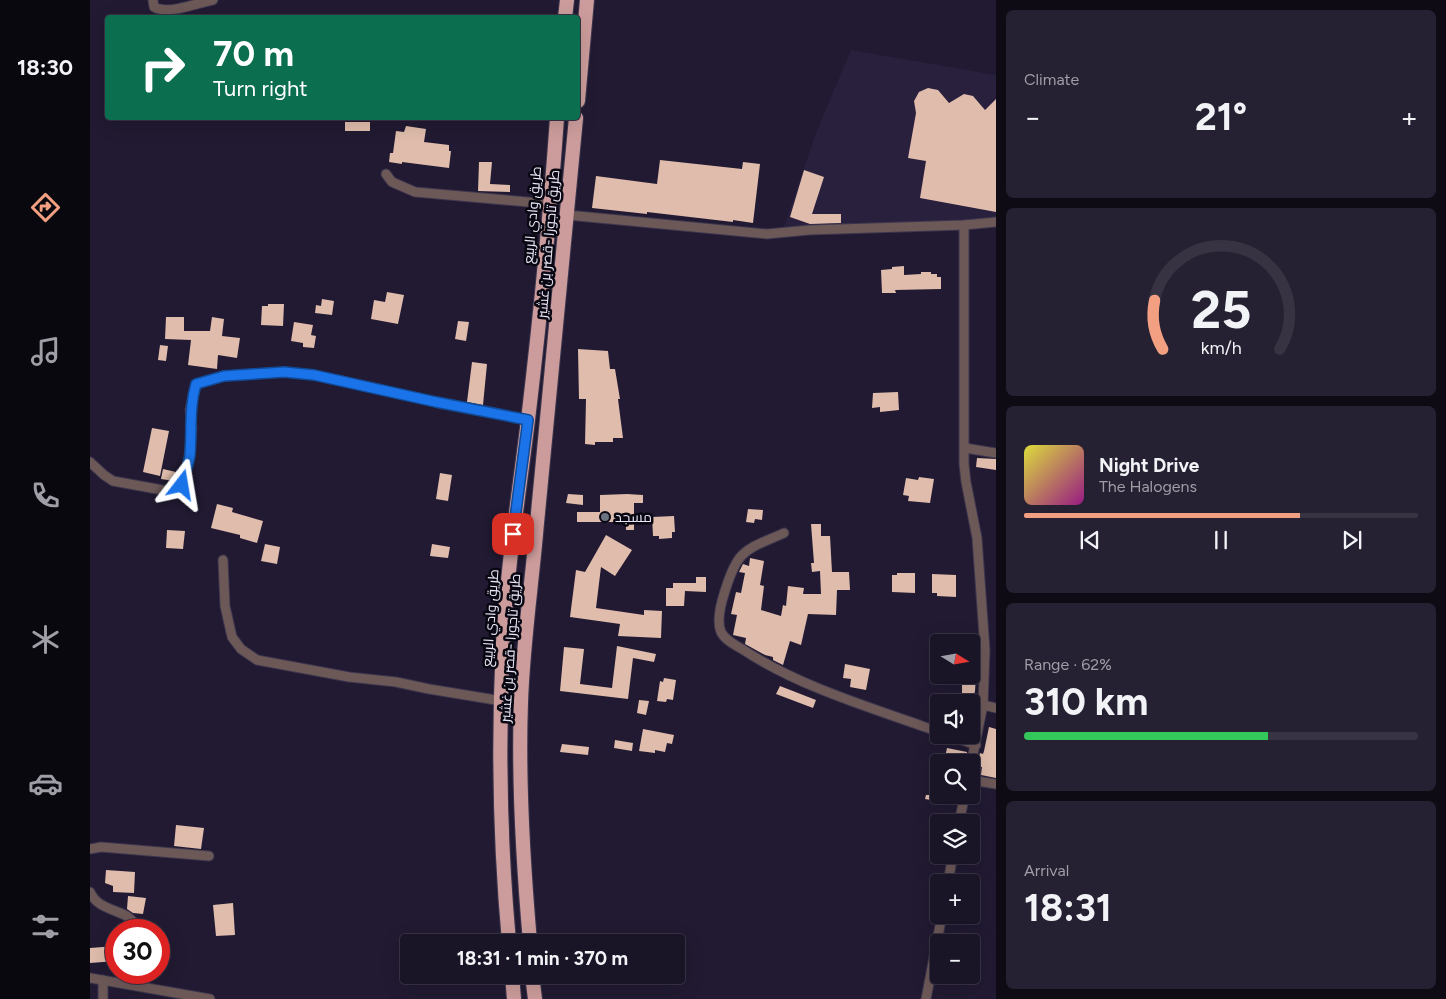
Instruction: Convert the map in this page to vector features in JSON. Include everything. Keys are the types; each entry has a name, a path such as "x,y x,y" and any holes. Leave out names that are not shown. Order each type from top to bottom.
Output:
{"highway":[{"path":"565,15 567,0"},
{"path":"580,79 587,0"},
{"name":"طريق وادي الربيع","path":"508,934 504,886 501,761 503,644 514,519 528,420 551,204 557,120"},
{"name":"طريق تاجورا -قصر بن غشير","path":"529,934 525,884 520,764 521,700 525,638 576,120"},
{"path":"513,984 514,999"},
{"path":"533,984 535,999"}],"street":[{"path":"153,0 154,7 160,10 213,0"},
{"path":"386,174 392,182 415,192 551,204"},
{"path":"567,215 767,234 808,230 964,225 996,222"},
{"path":"964,225 966,482 975,523 985,650 983,705 974,754"},
{"path":"90,462 113,481 168,492 178,489 182,485 190,457 192,428 190,410 196,384 224,376 284,372 314,375 528,420"},
{"path":"965,448 996,453"},
{"path":"784,534 743,553 735,563 720,606 719,621 721,632 730,641 777,671 930,729"},
{"path":"223,560 225,606 232,637 241,649 257,660 349,677 396,682 502,701"},
{"path":"983,705 996,708"},
{"path":"980,781 996,784"},
{"path":"90,849 100,846 209,856"},
{"path":"90,892 98,904 132,919"},
{"path":"926,999 940,924"},
{"path":"90,978 210,999"},
{"path":"103,980 103,999"}],"shaded area":[{"path":"851,50 996,75 996,219 784,227 816,133"}],"building":[{"path":"928,88 938,90 949,103 964,94 973,96 985,110 996,99 996,212 920,198 926,161 908,158 916,113 914,101 919,92"},
{"path":"345,122 370,122 370,131 345,131"},
{"path":"406,126 426,129 424,142 449,145 449,151 451,151 449,168 389,162 390,153 393,153 396,131 404,132"},
{"path":"660,160 742,169 743,162 760,164 753,223 592,208 596,176 657,184"},
{"path":"479,162 492,162 490,184 510,185 510,192 478,191"},
{"path":"804,170 824,177 812,214 841,214 841,223 810,224 790,217"},
{"path":"904,266 904,275 921,274 921,272 937,274 937,277 941,277 941,289 895,290 896,293 882,293 881,270"},
{"path":"387,292 404,295 398,324 371,319 374,300 385,302"},
{"path":"322,299 334,301 332,315 315,313 316,305 321,306"},
{"path":"268,304 284,304 283,326 261,325 262,306 268,306"},
{"path":"166,317 184,317 184,331 210,331 212,317 224,319 222,336 240,338 237,358 218,355 217,369 188,365 191,340 165,339"},
{"path":"458,321 469,322 466,341 455,339"},
{"path":"294,322 313,325 311,335 316,336 314,348 303,347 303,343 291,341"},
{"path":"160,345 168,346 166,361 158,360"},
{"path":"578,349 608,351 610,369 615,369 620,399 618,399 623,438 613,438 613,442 595,442 595,445 585,444 586,399 579,399"},
{"path":"472,362 487,364 483,405 467,402"},
{"path":"898,392 899,410 880,412 880,407 872,408 873,393"},
{"path":"152,428 169,431 160,476 143,472"},
{"path":"977,458 996,459 996,470 976,467"},
{"path":"163,469 176,472 174,481 161,479"},
{"path":"440,473 452,475 448,501 436,499"},
{"path":"919,477 934,479 930,503 908,501 909,496 903,495 906,478 918,480"},
{"path":"568,494 583,495 583,505 566,503"},
{"path":"600,495 643,495 643,503 634,503 634,530 626,530 626,522 577,522 577,512 600,512"},
{"path":"217,504 233,508 232,512 263,521 257,543 240,538 240,535 211,528"},
{"path":"748,509 763,510 762,520 755,519 754,523 746,522"},
{"path":"674,516 675,532 672,532 672,538 659,539 659,536 653,536 652,517"},
{"path":"811,524 821,524 821,536 830,536 832,572 849,572 850,590 837,590 836,615 808,614 801,645 790,641 783,665 773,660 773,657 765,655 745,644 746,638 733,635 737,615 731,614 736,592 741,593 745,573 739,572 743,564 749,566 750,558 764,561 760,585 764,586 761,610 781,616 783,605 786,606 788,586 804,588 803,594 821,594 820,571 812,572 811,563 814,563"},
{"path":"167,530 185,531 183,549 166,548"},
{"path":"606,535 632,550 615,576 601,567 596,608 644,615 644,610 662,611 661,638 618,636 620,624 570,617 576,570 585,572"},
{"path":"265,544 280,547 277,564 261,561"},
{"path":"432,544 450,547 448,558 430,556"},
{"path":"897,573 915,573 915,593 892,592 892,575 897,575"},
{"path":"932,574 956,575 956,597 937,596 937,593 932,593"},
{"path":"696,577 706,577 706,592 685,591 684,606 666,606 666,588 673,588 673,583 696,583"},
{"path":"617,646 656,654 654,662 633,658 628,699 560,691 564,647 584,649 580,684 612,688"},
{"path":"845,664 870,669 866,690 850,687 851,679 843,678"},
{"path":"664,678 676,680 673,700 667,699 666,702 657,701 660,681 663,682"},
{"path":"962,684 975,684 974,694 960,694 962,693"},
{"path":"780,686 816,700 813,708 776,694"},
{"path":"639,700 649,701 646,715 637,713"},
{"path":"989,727 996,729 996,778 981,775 980,754 980,753 983,754"},
{"path":"643,729 674,735 672,744 667,743 665,752 655,750 655,753 639,751"},
{"path":"615,740 633,743 632,751 614,748"},
{"path":"562,744 589,747 588,755 560,752"},
{"path":"947,748 967,752 967,754 946,754"},
{"path":"926,795 930,795 930,800 925,799"},
{"path":"176,825 204,828 201,849 174,846"},
{"path":"106,870 135,872 134,893 113,892 113,886 105,883"},
{"path":"128,896 146,898 143,914 133,913 127,909"},
{"path":"233,903 235,935 216,936 213,905"},
{"path":"105,947 105,962 90,963 90,948"}],"place":[{"name":"مسجد","path":"605,517"}],"route":[{"path":"182,485 190,457 192,428 190,410 196,384 224,376 284,372 314,375 528,420 513,534"}]}
